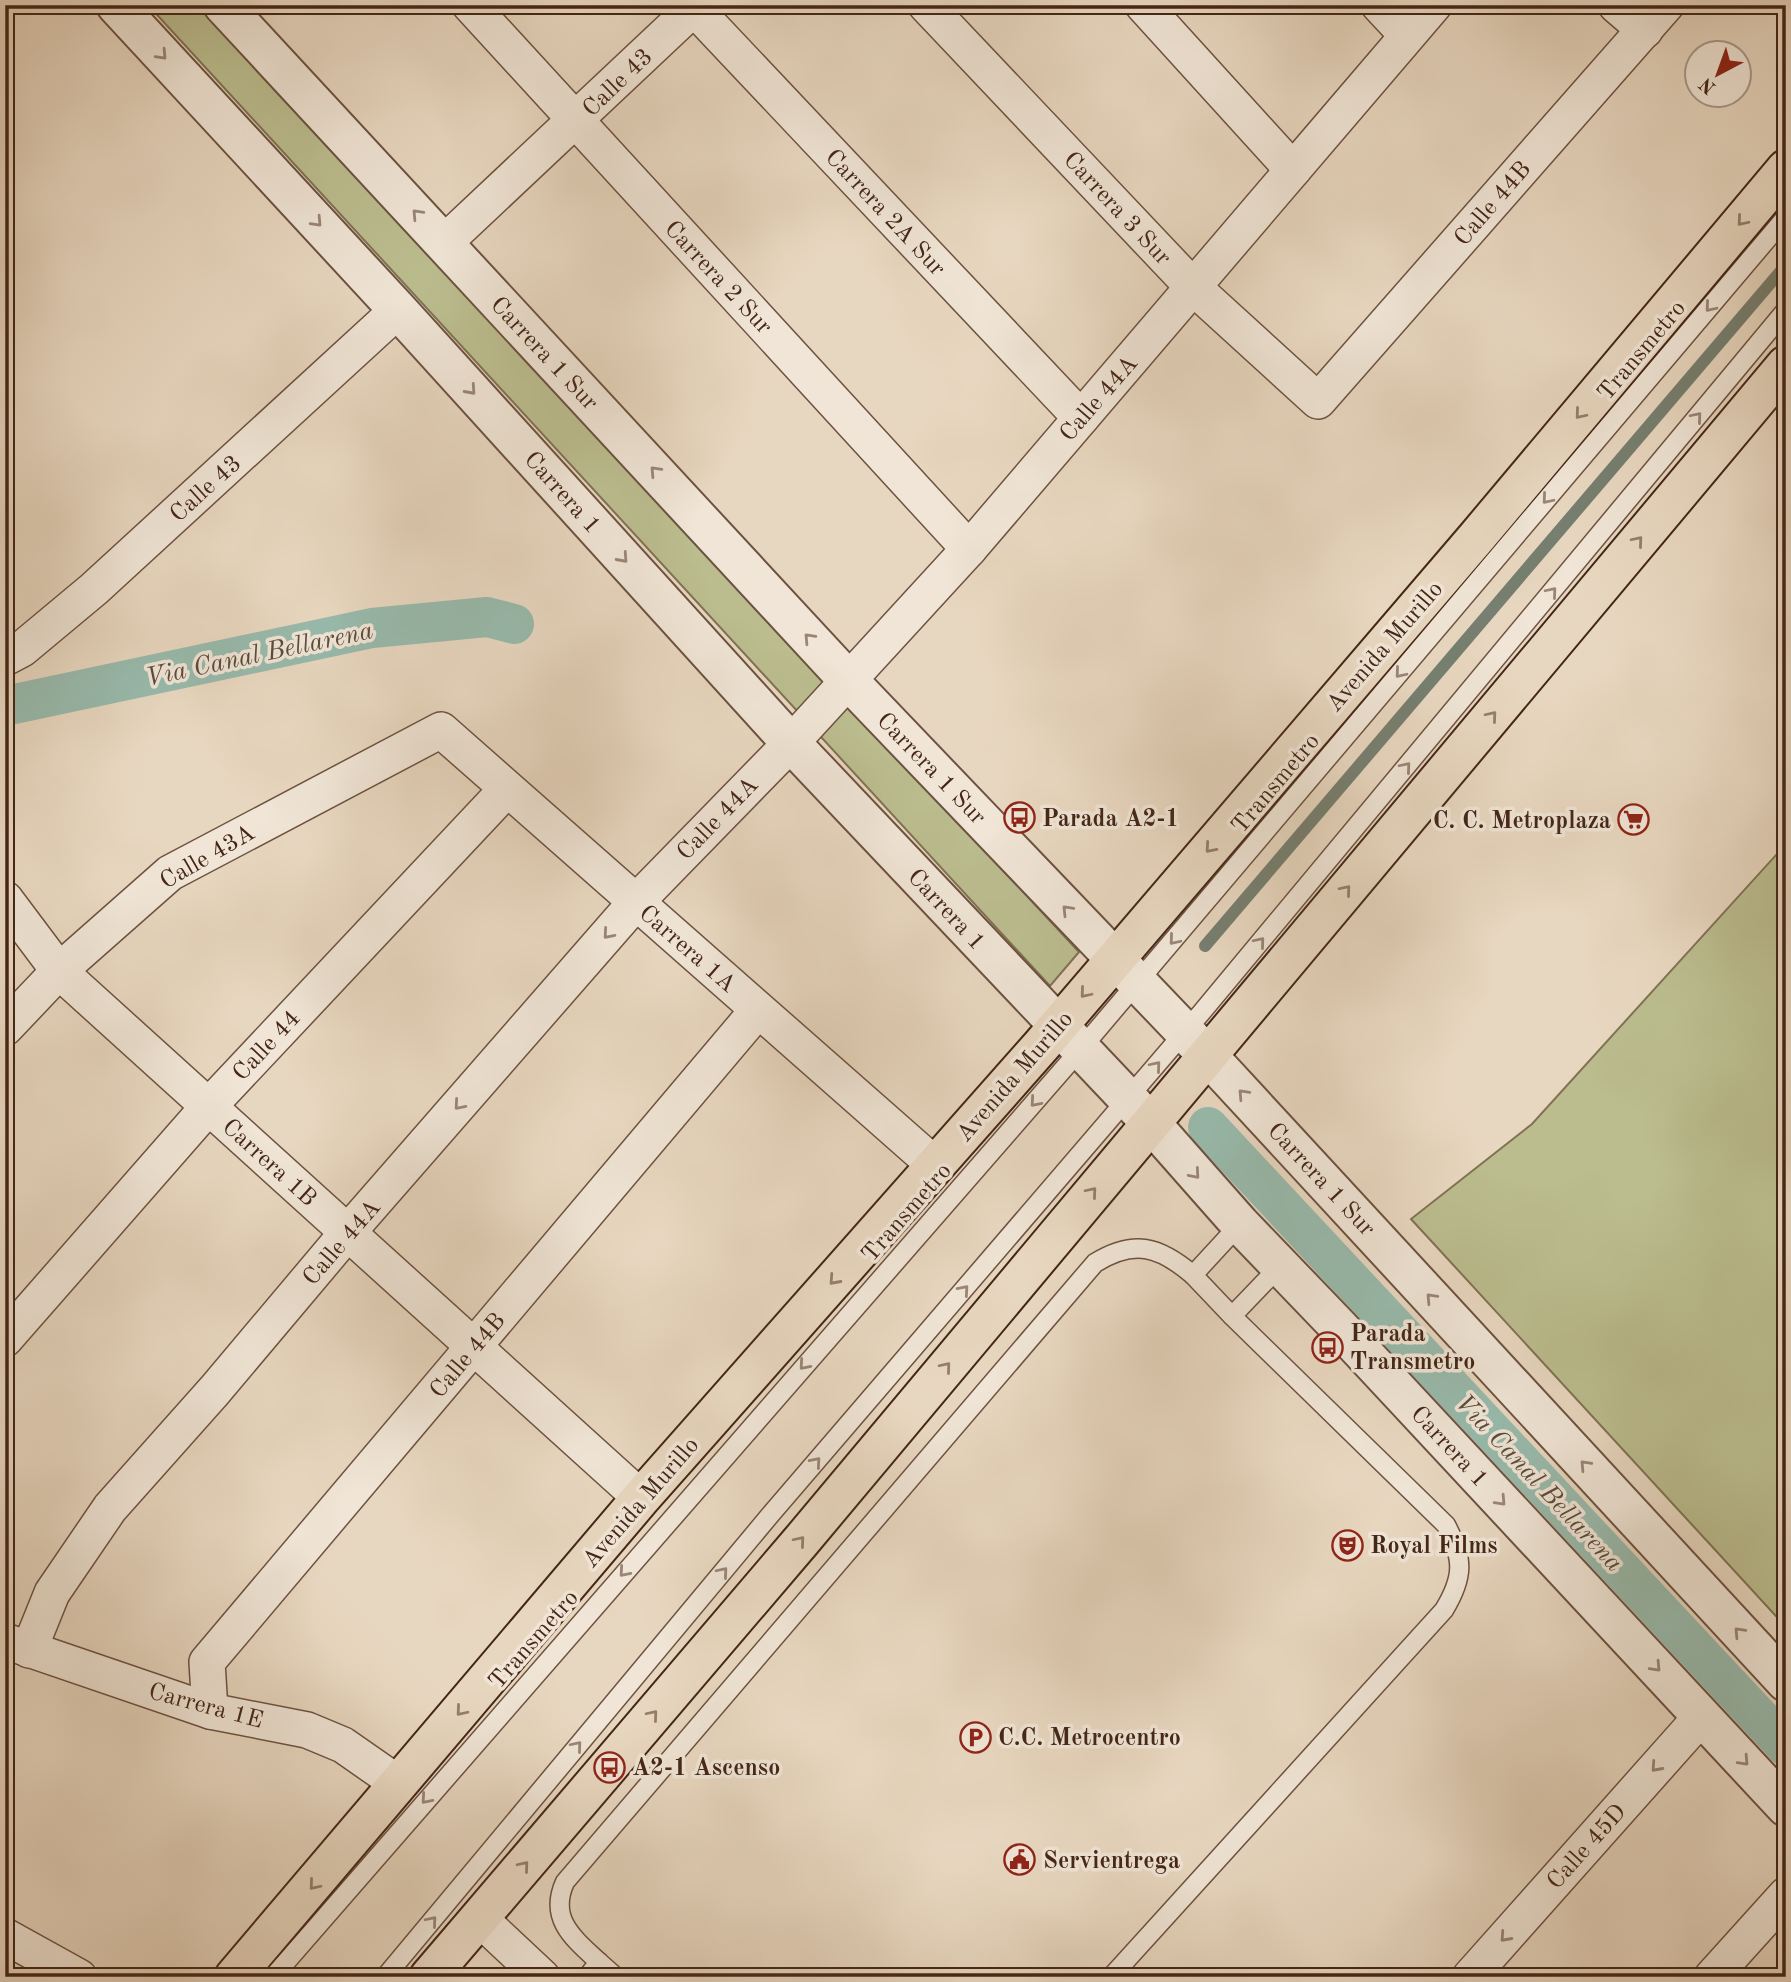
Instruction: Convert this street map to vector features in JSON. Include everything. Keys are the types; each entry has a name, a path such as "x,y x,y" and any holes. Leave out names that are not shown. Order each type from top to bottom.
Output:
{"main road":[{"name":"Avenida Murillo","path":"234,1977 641,1498 936,1166 1069,1038 1476,538 1786,169"},
{"path":"429,1977 802,1540 1139,1111 1786,365"}],"street":[{"name":"Carrera 1","path":"116,5 398,310 791,743 1139,1111 1240,1224 1786,1807"},
{"name":"Carrera 1 Sur","path":"223,5 848,680 1196,1044 1786,1682"},
{"name":"Carrera 2 Sur","path":"470,5 969,549"},
{"name":"Carrera 3 Sur","path":"926,5 1193,287 1318,401"},
{"path":"1143,5 1293,170"},
{"path":"1379,5 1406,36"},
{"name":"Calle 44A","path":"17,1646 110,1508 215,1391 348,1232 636,902 791,743 969,549 1434,5"},
{"path":"1616,5 1655,18"},
{"name":"Calle 43","path":"444,243 576,121 694,6"},
{"name":"Carrera 2A Sur","path":"694,6 1081,418"},
{"name":"Calle 44B","path":"1318,401 1655,18"},
{"name":"Calle 43","path":"5,657 22,649 94,589 398,310"},
{"name":"Carrera 1A","path":"441,730 936,1166"},
{"name":"Calle 43A","path":"5,1028 59,971 170,873 441,730"},
{"name":"Calle 44","path":"5,1339 209,1106 507,789"},
{"name":"Carrera 1B","path":"5,899 59,971 641,1498"},
{"name":"Calle 44B","path":"210,1711 207,1662 758,1010"},
{"name":"Carrera 1E","path":"17,1646 210,1711 307,1730 342,1745 399,1784"},
{"name":"Calle 45D","path":"1470,1977 1702,1716"},
{"path":"1712,1977 1786,1895"},
{"path":"468,1931 542,1977"},
{"path":"5,1936 79,1977"}],"lane":[{"name":"Transmetro","path":"1125,972 1786,217"},
{"path":"1196,1044 1786,310"},
{"name":"Transmetro","path":"273,1977 1069,1038"},
{"path":"386,1975 771,1514 1139,1111"},
{"path":"1193,1275 1240,1224"},
{"path":"616,1977 575,1940 561,1917 559,1894 565,1882 1095,1263 1125,1249 1145,1248 1177,1261 1193,1275 1446,1525 1458,1547 1461,1569 1455,1592 1444,1610 1111,1977"},
{"path":"1232,1315 1280,1266"},
{"path":"386,1975 468,1931"},
{"path":"587,1977 600,1962"}],"green space":[{"path":"148,5 198,5 1079,952 1050,986"},
{"path":"1786,844 1786,1627 1411,1219 1532,1124"}],"waterway":[{"path":"1205,946 1786,265"},
{"name":"Via Canal Bellarena","path":"5,706 372,628 487,617 514,624"},
{"name":"Via Canal Bellarena","path":"1208,1127 1786,1746"}],"place":[{"name":"Parada A2-1","path":"1019,818"},
{"name":"C. C. Metroplaza","path":"1634,820"},
{"name":"Parada Transmetro","path":"1327,1347"},
{"name":"Royal Films","path":"1347,1545"},
{"name":"C.C. Metrocentro","path":"975,1737"},
{"name":"A2-1 Ascenso","path":"609,1767"},
{"name":"Servientrega","path":"1020,1860"}]}
